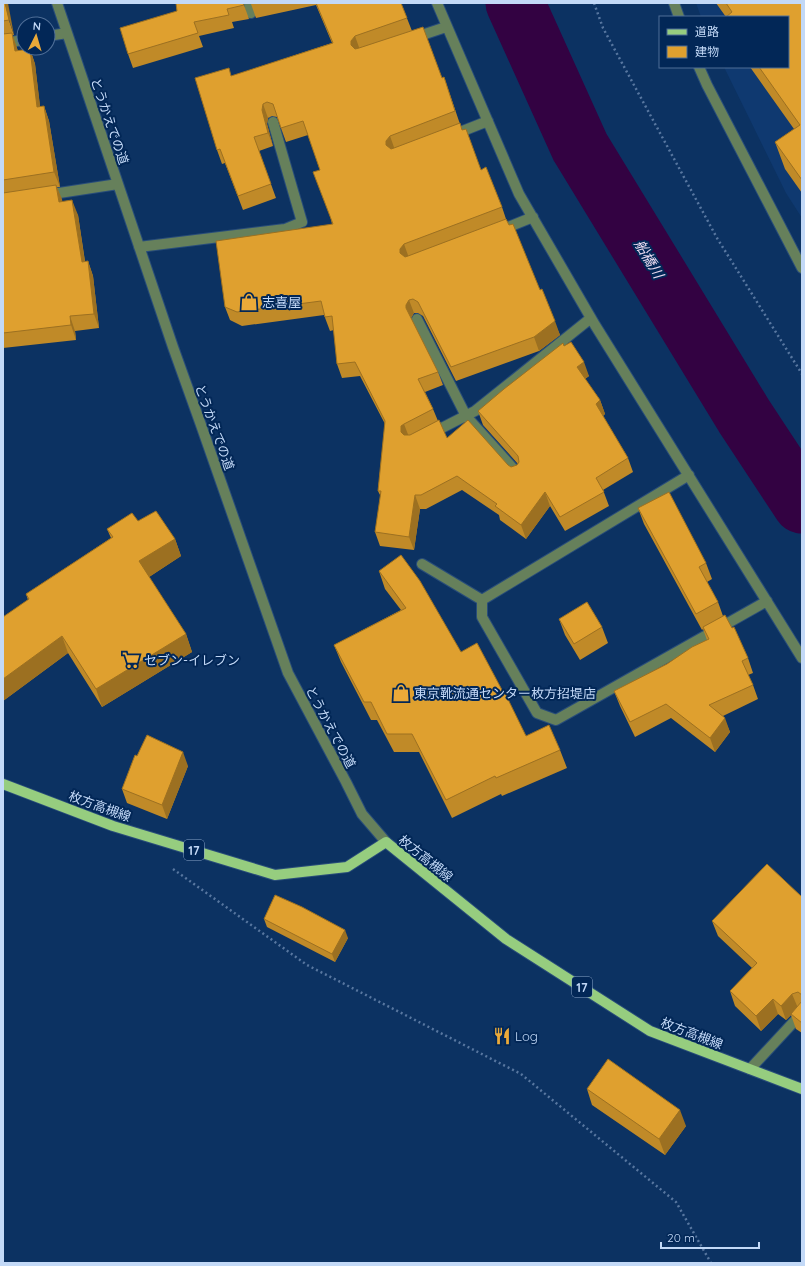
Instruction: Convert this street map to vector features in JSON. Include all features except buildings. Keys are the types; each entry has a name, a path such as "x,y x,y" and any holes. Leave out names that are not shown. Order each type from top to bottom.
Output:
{"main road":[{"name":"枚方高槻線","path":"3,784 112,826 275,875 347,867 386,842 506,939 650,1031 802,1089"}],"street":[{"name":"とうかえでの道","path":"57,3 173,347 288,673 362,814 386,842"},
{"path":"436,3 519,194 591,318 802,658"},
{"path":"674,3 679,16"},
{"path":"404,41 446,27"},
{"path":"56,35 67,33"},
{"path":"3,43 16,41"},
{"path":"699,68 802,268"},
{"path":"446,137 488,121"},
{"path":"139,247 285,230 302,222 273,122"},
{"path":"34,197 118,184"},
{"path":"490,234 533,218"},
{"path":"426,436 475,411 591,318"},
{"path":"417,319 466,416 518,474"},
{"path":"482,600 689,475"},
{"path":"422,564 482,600"},
{"path":"482,600 482,617 537,713 556,720 767,601"},
{"path":"750,1069 802,1013"}],"path":[{"path":"594,3 603,28 717,238 802,374"},
{"path":"171,867 307,965 521,1074 676,1202 711,1263"}],"shaded area":[{"path":"696,3 802,3 802,218 786,193 724,68 789,68 789,16 701,16"}],"waterway":[{"name":"船橋川","path":"515,3 580,147 744,416 802,504"}],"place":[{"name":"志喜屋","path":"249,302"},
{"name":"セブン-イレブン","path":"131,660"},
{"name":"東京靴流通センター枚方招堤店","path":"401,693"},
{"name":"Log","path":"502,1036"}]}
